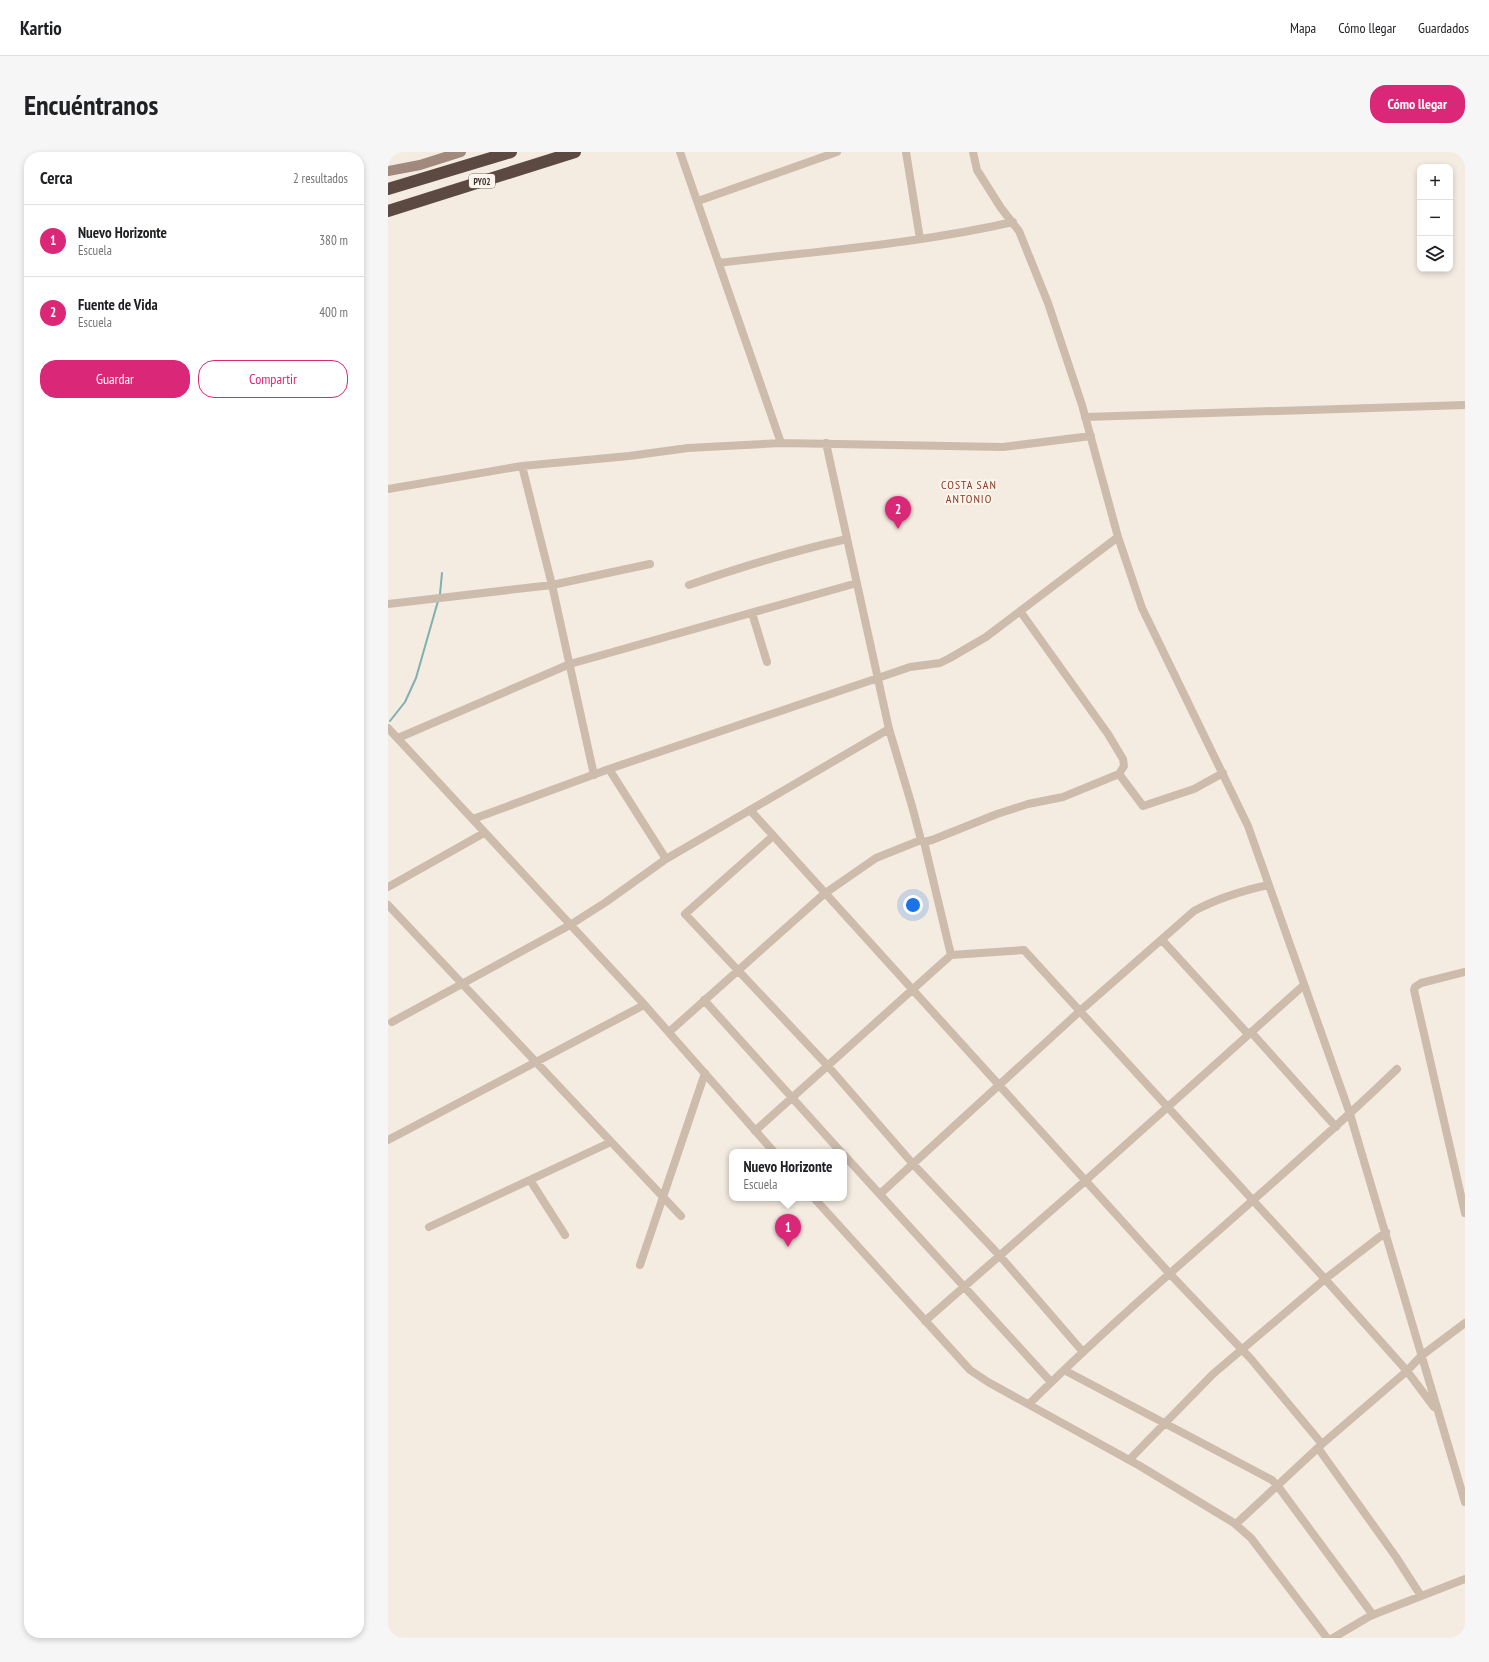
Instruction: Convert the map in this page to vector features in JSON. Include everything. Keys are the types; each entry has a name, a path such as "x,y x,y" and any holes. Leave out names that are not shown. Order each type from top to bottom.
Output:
{"highway":[{"name":"PY02","path":"388,189 511,152"},
{"name":"PY02","path":"388,211 575,152"}],"street":[{"path":"388,171 420,165 462,152"},
{"path":"680,152 781,443"},
{"path":"698,201 837,152"},
{"path":"906,152 920,239"},
{"path":"973,152 977,170 1001,208 1019,231 1048,303 1085,416 1118,537 1142,608 1248,826 1350,1114 1465,1502"},
{"path":"719,263 920,239 978,230 1013,222"},
{"path":"1085,416 1465,405"},
{"path":"388,489 522,466 629,456 688,448 781,443 1003,446 1090,436"},
{"path":"826,443 889,729 922,841 951,955"},
{"path":"522,466 552,585 594,775"},
{"path":"473,819 610,769 878,678 910,668 940,663 986,637 1118,537"},
{"path":"689,585 754,563 808,548 847,540"},
{"path":"388,604 552,585 650,564"},
{"path":"398,738 467,707 570,664 857,583"},
{"path":"669,1032 824,894 876,858 997,814 1028,804 1063,796 1119,774 1124,766 1123,759 1020,611"},
{"path":"752,613 767,662"},
{"path":"388,728 644,1004 771,1149"},
{"path":"392,1022 570,925 606,902 666,859 889,729"},
{"path":"610,769 666,859"},
{"path":"1119,774 1143,806 1194,789 1223,773"},
{"path":"750,810 824,894 1296,1412 1422,1596"},
{"path":"388,887 484,833"},
{"path":"772,836 685,914 827,1065 913,1164 1000,1256 1084,1352"},
{"path":"880,1194 1080,1011 1194,911 1214,900 1238,892 1268,885"},
{"path":"388,905 681,1216"},
{"path":"1162,940 1336,1127"},
{"path":"755,1130 951,955 1024,950 1325,1279 1407,1371 1437,1411"},
{"path":"1465,972 1421,984 1415,987 1414,990 1465,1213"},
{"path":"925,1321 1085,1181 1304,985"},
{"path":"704,1000 838,1149"},
{"path":"388,1140 644,1004"},
{"path":"1029,1404 1064,1370 1170,1274 1336,1127 1397,1069"},
{"path":"640,1265 662,1196 705,1073"},
{"path":"429,1227 611,1142"},
{"path":"847,1158 1051,1382"},
{"path":"530,1180 565,1235"},
{"path":"817,1201 970,1370 1129,1460 1236,1524 1251,1538 1327,1638"},
{"path":"1129,1460 1213,1374 1242,1351 1325,1279 1386,1232"},
{"path":"1236,1524 1320,1446 1407,1371 1422,1356 1465,1323"},
{"path":"1064,1370 1165,1423 1277,1485 1373,1615"},
{"path":"1333,1638 1373,1615 1465,1579"}],"waterway":[{"path":"440,594 442,573"},
{"path":"390,721 405,702 416,678 438,601"}],"place":[{"name":"Fuente de Vida","path":"898,529"},
{"name":"Nuevo Horizonte","path":"788,1247"}],"district":[{"name":"COSTA SAN ANTONIO","path":"969,491"}]}
